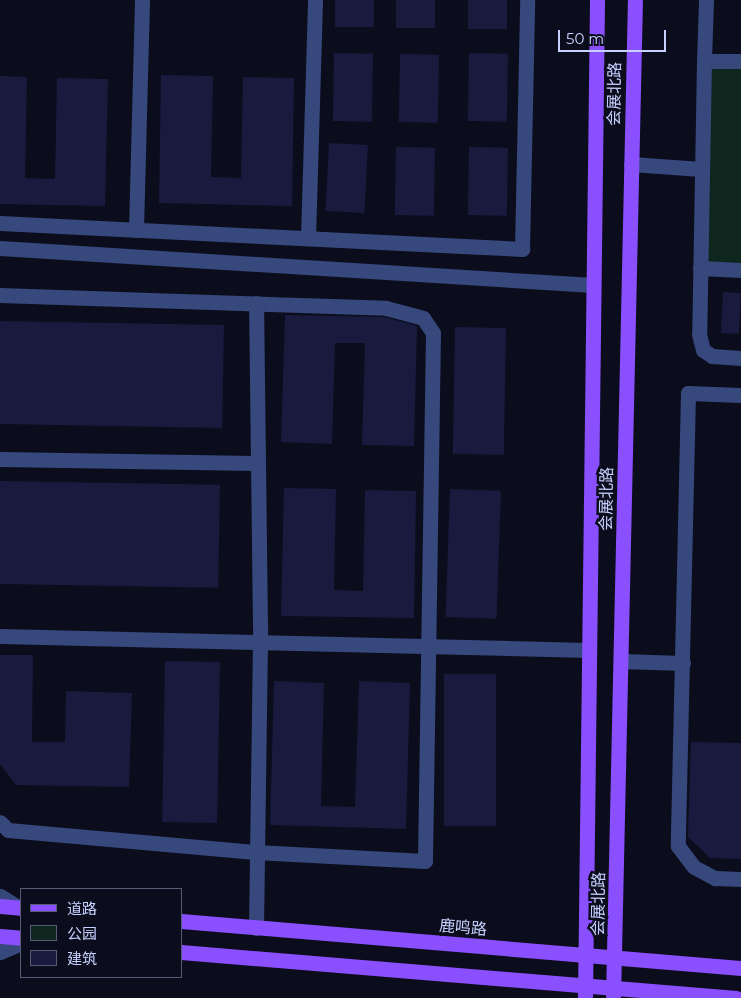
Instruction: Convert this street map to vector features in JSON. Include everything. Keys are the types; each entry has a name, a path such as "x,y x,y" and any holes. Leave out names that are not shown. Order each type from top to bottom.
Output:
{"main road":[{"name":"会展北路","path":"585,992 597,0"},
{"name":"会展北路","path":"613,993 635,0"},
{"path":"0,906 20,908"},
{"name":"鹿鸣路","path":"182,921 741,968"},
{"path":"0,936 20,938"},
{"path":"182,952 585,992 736,998"}],"street":[{"path":"136,230 142,0"},
{"path":"308,238 315,0"},
{"path":"0,223 522,249 527,0"},
{"path":"706,0 698,334 703,350 712,356 741,358"},
{"path":"704,61 741,61"},
{"path":"631,164 702,168"},
{"path":"0,248 593,286"},
{"path":"700,268 741,270"},
{"path":"0,295 386,308 423,318 433,334 425,860 255,852 8,830 0,822"},
{"path":"256,303 259,641 255,852 256,928"},
{"path":"741,395 688,393 678,846 694,867 715,878 741,879"},
{"path":"0,459 258,462"},
{"path":"0,636 428,644 588,650"},
{"path":"621,660 683,663"},
{"path":"0,896 20,907"},
{"path":"0,952 20,942"}],"green space":[{"path":"704,61 741,61 741,268 704,268"}],"building":[{"path":"335,0 374,0 374,27 335,27"},
{"path":"396,0 435,0 435,28 396,28"},
{"path":"468,0 507,0 507,29 468,29"},
{"path":"334,53 373,54 372,122 333,121"},
{"path":"469,53 508,54 507,122 468,121"},
{"path":"400,54 439,55 438,123 399,122"},
{"path":"161,75 213,76 211,177 241,178 243,77 294,78 292,206 159,203"},
{"path":"0,76 27,77 25,178 55,179 57,78 108,79 105,206 0,204"},
{"path":"329,143 368,145 364,213 325,211"},
{"path":"396,147 435,148 434,216 395,215"},
{"path":"469,147 508,148 507,216 468,215"},
{"path":"723,292 741,293 739,334 721,333"},
{"path":"285,315 385,317 417,326 414,446 362,445 365,343 335,343 332,444 281,442"},
{"path":"0,321 224,325 222,428 0,424"},
{"path":"455,327 506,328 504,455 453,454"},
{"path":"0,481 220,485 218,588 0,584"},
{"path":"284,488 336,489 334,590 363,591 365,490 416,491 414,618 281,616"},
{"path":"450,489 501,491 497,619 446,617"},
{"path":"0,655 33,655 32,742 65,742 66,691 132,693 129,787 16,785 0,764"},
{"path":"165,661 220,662 217,823 162,822"},
{"path":"444,674 496,674 496,826 444,826"},
{"path":"274,681 324,683 321,806 355,807 359,681 410,683 406,829 270,825"},
{"path":"691,742 741,743 741,859 710,858 688,837"}]}
